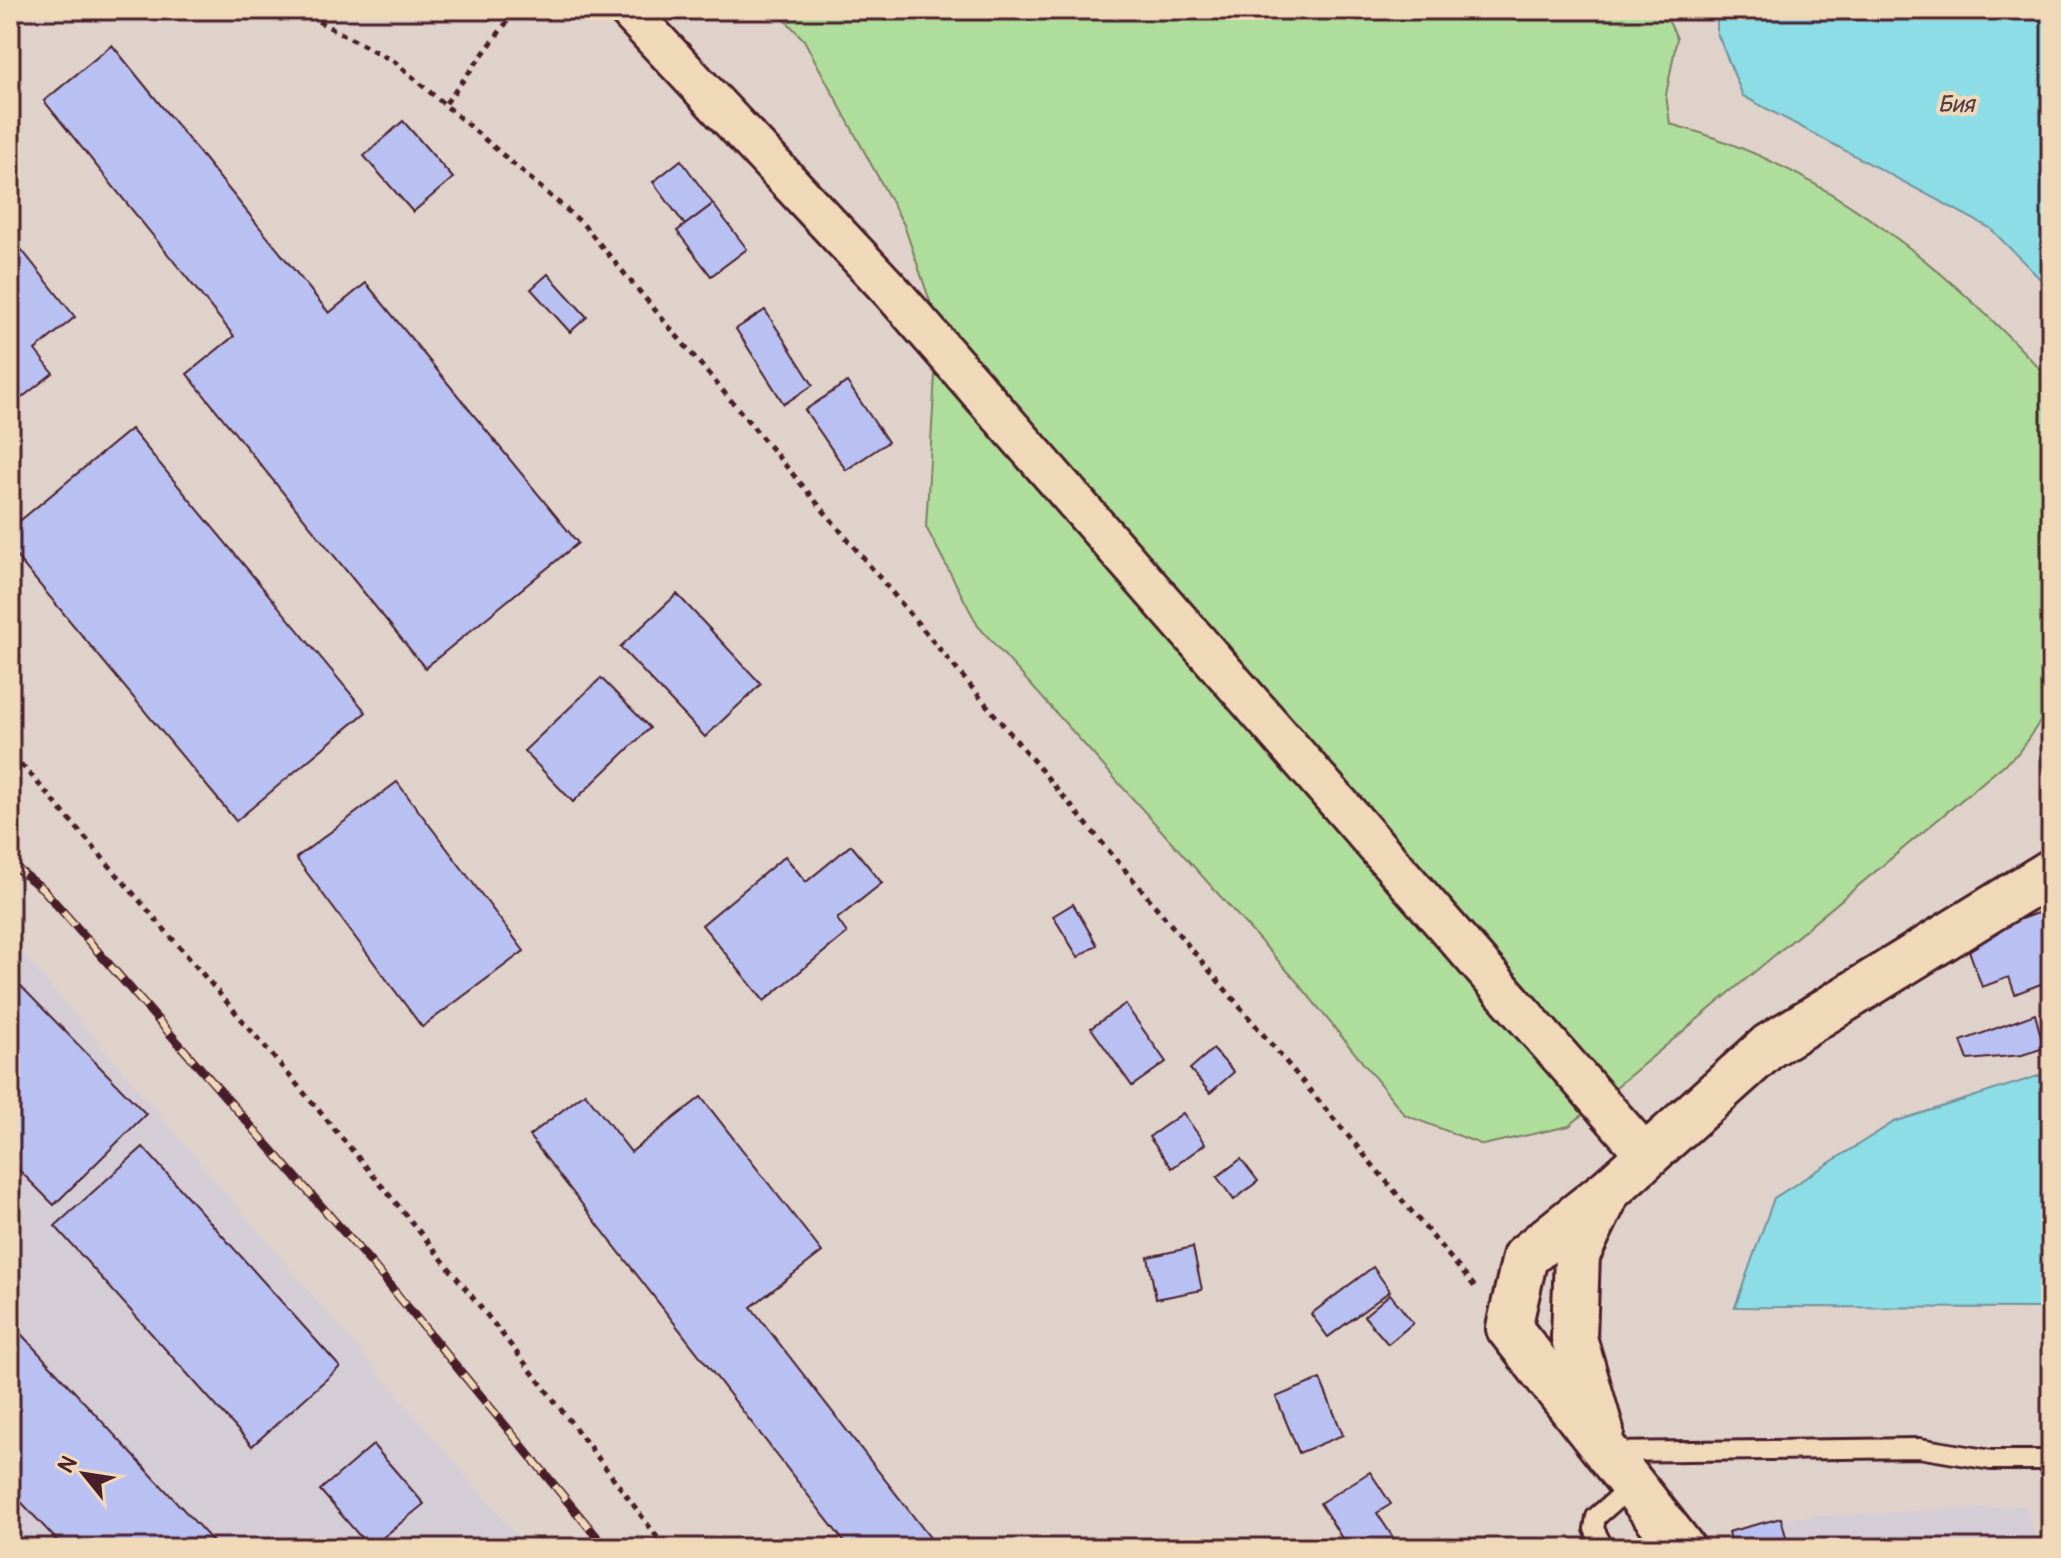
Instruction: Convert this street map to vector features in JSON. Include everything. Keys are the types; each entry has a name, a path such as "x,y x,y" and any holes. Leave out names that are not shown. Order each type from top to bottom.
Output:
{"street":[{"path":"628,10 893,293 1647,1156"},
{"path":"1682,1548 1509,1328 1525,1257 1609,1190 1769,1046 2051,872"},
{"path":"1609,1190 1577,1255 1574,1338 1620,1468"}],"lane":[{"path":"1604,1548 1594,1529 1596,1517 1620,1468 1919,1448 2004,1461 2051,1460"}],"path":[{"path":"297,10 395,62 582,223 1509,1328"},
{"path":"446,103 516,10"},
{"path":"10,759 25,768 342,1135 578,1429 665,1548"}],"shaded area":[{"path":"10,939 527,1548 10,1548"},
{"path":"2025,1506 2041,1548 1732,1548 1728,1532 1781,1518"}],"green space":[{"path":"776,10 1663,10 1677,38 1666,95 1670,124 1726,142 1779,165 1830,193 1878,225 1925,260 1969,299 2051,381 2051,706 2018,753 1569,1126 1483,1145 1405,1115 1299,984 978,626 926,527 938,325 904,225 804,40"}],"water":[{"name":"Бия","path":"1717,10 2051,10 2051,290 1990,228 1743,96 1717,33"},
{"path":"2051,1072 2051,1308 1735,1307 1774,1198 1894,1122"}],"building":[{"path":"112,45 329,313 366,283 578,543 425,668 187,374 234,336 44,101"},
{"path":"403,121 453,178 413,212 364,156"},
{"path":"681,160 713,204 685,225 653,182"},
{"path":"713,204 747,249 711,276 677,231"},
{"path":"10,235 75,317 35,350 53,373 10,407"},
{"path":"548,274 587,317 570,332 531,289"},
{"path":"765,310 813,385 784,404 736,329"},
{"path":"847,382 888,442 846,470 805,410"},
{"path":"131,429 366,712 236,821 10,549 10,529"},
{"path":"677,594 761,684 705,737 620,647"},
{"path":"601,678 650,728 573,802 524,751"},
{"path":"397,782 524,951 422,1027 296,858"},
{"path":"851,845 882,883 837,919 847,933 764,1001 702,925 785,856 806,882"},
{"path":"1073,904 1097,945 1078,957 1053,916"},
{"path":"2051,908 2051,980 2015,994 2009,977 1982,987 1965,939"},
{"path":"10,975 146,1114 54,1205 10,1161"},
{"path":"1125,1004 1166,1062 1132,1086 1091,1028"},
{"path":"2035,1014 2044,1048 2022,1055 1968,1060 1961,1041"},
{"path":"1213,1049 1234,1072 1210,1093 1190,1069"},
{"path":"585,1093 631,1152 701,1097 822,1252 751,1307 938,1548 849,1548 529,1136"},
{"path":"1183,1113 1205,1144 1172,1168 1149,1137"},
{"path":"143,1147 340,1367 252,1446 55,1226"},
{"path":"1241,1159 1258,1181 1234,1200 1217,1177"},
{"path":"1193,1247 1202,1290 1156,1299 1148,1257"},
{"path":"1373,1267 1390,1291 1328,1337 1311,1314"},
{"path":"1390,1294 1413,1323 1388,1344 1364,1316"},
{"path":"10,1322 219,1548 64,1548 10,1490"},
{"path":"1320,1379 1343,1435 1299,1453 1276,1397"},
{"path":"373,1445 424,1504 370,1548 320,1490"},
{"path":"1370,1472 1391,1504 1377,1513 1396,1542 1386,1548 1348,1548 1320,1503"},
{"path":"1781,1518 1789,1548 1732,1548 1728,1532"}],"railway":[{"path":"10,863 43,889 372,1264 606,1548"}]}
